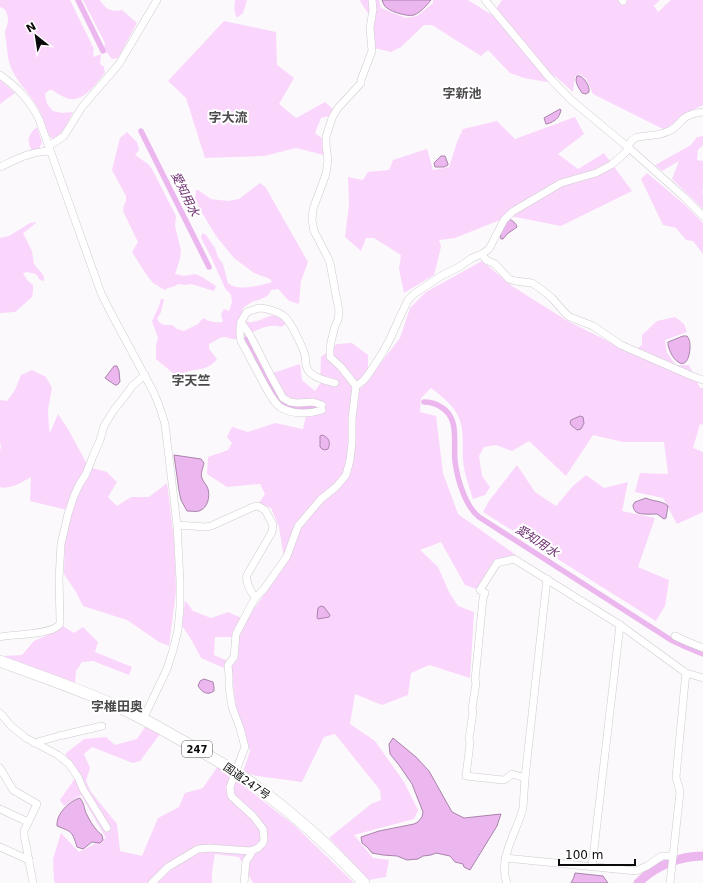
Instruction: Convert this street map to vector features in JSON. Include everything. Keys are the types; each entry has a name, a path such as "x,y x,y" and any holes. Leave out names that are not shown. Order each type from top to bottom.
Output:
{"highway":[{"name":"国道247号","path":"0,661 107,702 143,719 213,758 243,777 287,811 323,842 364,883"}],"street":[{"path":"0,167 26,155 50,148 64,136 82,107 119,64 157,0"},
{"path":"356,386 341,367 330,357 331,342 338,320 339,311 330,264 316,237 312,220 313,209 326,174 328,160 326,137 332,118 338,108 361,84 361,80 372,50 370,28 372,17 372,0"},
{"path":"485,0 548,76 570,99 629,148 703,216"},
{"path":"0,75 20,90 33,108 50,148 101,293 145,375 157,400 165,424 177,525 180,607 178,630 167,669 143,719"},
{"path":"152,883 168,867 198,849 216,848 251,851 258,848 263,842 263,829 254,817 231,795 230,787 245,747 232,707 229,687 228,665 234,657 236,634 255,598 264,589 287,556 298,526 321,499 336,487 348,470 352,443 352,419 356,386 368,375 383,352 408,300 414,294 441,276 489,249 504,220 512,212 561,184 596,173 623,155 629,148 629,144 634,138 671,131 683,119 692,113 703,112"},
{"path":"482,254 486,260 495,264 509,279 534,284 547,294 566,314 574,319 593,326 616,343 703,380"},
{"path":"322,407 313,402 290,402 283,398 250,335 241,322 247,312 259,308 278,313 285,318 302,347 308,371 322,380 335,383"},
{"path":"0,638 46,631 53,629 60,624 59,579 61,544 74,496 86,474 104,426 132,386 145,375"},
{"path":"177,525 206,527 253,507 258,506 266,510 272,525 272,532 246,579 255,598"},
{"path":"525,778 512,774 503,780 466,776 476,683 475,680 482,606 485,593 480,590 497,563 514,559 620,625 686,674 703,678"},
{"path":"507,883 504,876 505,858 523,811 525,778 546,579"},
{"path":"592,866 620,625"},
{"path":"675,636 703,648"},
{"path":"670,883 680,792 676,772 686,674"},
{"path":"0,713 11,726 26,738 58,755 69,764 107,828"},
{"path":"34,743 102,726"},
{"path":"0,768 13,790 37,804 24,832 33,883"},
{"path":"0,809 28,822"},
{"path":"0,847 29,860"},
{"path":"244,883 246,861 251,854 251,851"},
{"path":"505,858 592,866 636,872 662,856 665,855 672,860"}],"shaded area":[{"path":"0,0 70,0 94,49 94,57 101,54 100,64 104,67 105,73 90,90 81,97 70,99 63,97 52,90 49,90 45,94 47,104 53,111 62,113 73,112 63,130 55,139 51,138 49,135 39,110 13,72 10,65 5,33 8,16 5,10 0,7"},
{"path":"83,0 100,0 109,10 122,10 137,23 118,58 112,59 104,49 105,43"},
{"path":"235,0 247,0 243,13 237,18 234,9"},
{"path":"379,0 381,8 406,18 417,16 433,3 433,0 468,0 492,15 502,0 660,0 654,6 658,12 671,0 703,0 703,105 684,114 665,130 593,94 587,80 580,74 575,77 573,92 555,76 547,82 524,78 510,73 488,50 481,56 432,25 424,25 401,47 391,52 374,48 373,21 360,1"},
{"path":"382,0 431,0 417,14 408,15 389,10 384,5"},
{"path":"224,21 276,32 277,65 294,78 279,104 296,118 325,102 333,109 330,116 321,118 315,133 323,139 324,155 296,148 264,156 205,158 186,98 168,81"},
{"path":"577,76 582,77 588,85 589,92 586,94 582,93 576,83"},
{"path":"0,80 15,93 0,104"},
{"path":"560,109 558,118 546,124 544,118"},
{"path":"575,117 584,134 558,154 578,169 604,153 632,191 561,226 510,216 455,238 439,240 441,247 434,275 404,293 399,269 401,255 374,238 366,238 361,251 345,237 349,205 348,177 363,180 368,172 389,170 393,160 427,149 433,170 449,167 463,129 497,121 515,139"},
{"path":"37,127 42,142 39,149 31,150 29,138"},
{"path":"127,132 137,142 139,150 135,155 148,164 152,169 176,216 175,226 181,250 180,259 175,274 184,276 195,274 202,277 216,286 214,291 191,284 178,284 165,290 153,283 132,252 138,242 123,211 126,196 112,170 120,138"},
{"path":"703,136 703,145 698,150 697,160 703,161 703,209 672,179 679,161 662,171 655,165 691,145 697,137"},
{"path":"441,156 445,156 448,165 444,167 435,167 434,163"},
{"path":"647,173 685,205 703,223 703,254 693,241 686,240 676,228 663,225 641,179"},
{"path":"260,183 266,188 308,262 301,281 299,304 289,301 278,289 271,290 266,297 252,302 243,308 242,319 248,322 253,322 268,317 277,316 286,324 281,327 265,327 236,339 226,337 220,338 209,344 209,349 217,359 214,363 201,369 174,374 156,359 156,345 158,338 152,321 161,299 164,299 161,312 157,319 160,323 172,325 177,329 184,331 198,324 203,318 213,322 223,322 221,314 224,309 229,311 232,302 231,295 225,288 201,238 202,233 206,235 215,248 218,257 223,264 228,283 235,287 246,287 272,282 270,279 254,273 234,258 216,236 201,211 195,200 196,190 211,199 228,201 239,199"},
{"path":"509,219 516,224 517,227 501,239 501,230"},
{"path":"37,222 23,233 32,251 34,264 44,276 44,281 40,280 36,274 27,272 23,273 27,280 33,285 32,297 15,312 0,313 0,238 9,236 30,223"},
{"path":"482,261 512,286 566,320 631,353 642,345 642,335 657,321 675,317 684,324 687,332 665,340 667,353 676,365 689,365 700,388 703,388 703,425 700,424 693,448 703,452 703,512 677,524 663,498 635,492 640,473 668,474 664,442 623,442 593,435 566,476 529,441 512,451 496,445 484,447 479,456 482,476 490,487 485,495 473,499 464,470 463,436 460,419 449,403 431,388 421,398 420,412 436,416 443,473 458,514 516,555 494,560 476,589 465,585 441,542 420,550 438,567 449,592 458,606 474,612 470,678 429,665 411,673 408,695 382,705 355,694 350,724 375,741 404,782 418,810 414,819 354,835 373,858 389,860 386,877 368,880 329,838 371,804 381,800 380,790 335,734 324,737 302,782 257,776 243,772 250,751 236,706 231,668 238,659 239,637 215,637 214,655 228,661 224,668 201,658 182,626 185,600 193,611 211,618 228,612 246,620 285,565 279,527 271,508 259,503 265,494 260,484 227,487 207,474 208,457 228,450 232,443 227,437 232,427 248,432 275,423 303,429 306,416 324,404 294,400 283,393 273,373 300,364 302,380 315,391 320,384 321,357 337,344 352,343 368,355 368,372 360,390 400,338 410,308 426,292"},
{"path":"683,336 687,336 689,340 689,356 686,361 680,363 676,361 670,351 668,342"},
{"path":"114,366 117,366 119,371 120,382 117,385 105,378"},
{"path":"32,370 46,377 52,388 48,409 50,433 58,414 87,464 92,468 107,472 117,482 108,497 117,506 131,497 149,497 167,483 174,539 176,591 169,646 159,642 127,620 83,606 64,574 65,531 71,511 30,501 31,477 12,486 4,488 0,487 0,400 7,401 15,390 21,375"},
{"path":"580,416 583,417 584,423 581,429 577,430 571,425 570,422 571,420"},
{"path":"322,435 328,439 329,442 328,449 325,450 320,447 320,436"},
{"path":"174,455 201,459 204,463 201,476 207,486 209,495 206,505 202,510 187,511 181,500"},
{"path":"517,465 535,492 556,506 573,486 586,475 604,488 628,482 622,511 655,518 638,567 669,580 665,606 656,621 483,512 489,501"},
{"path":"646,498 668,506 666,518 664,519 657,514 643,514 636,512 633,506 635,502"},
{"path":"321,606 324,607 330,615 329,617 318,619 318,608"},
{"path":"63,626 74,633 83,627 98,642 95,652 132,667 129,675 93,661 82,662 76,671 75,685 31,670 3,656 22,655 34,641"},
{"path":"204,679 213,682 214,691 209,693 203,692 198,686 200,681"},
{"path":"145,727 160,734 140,761 133,763 92,747 84,754 90,768 86,781 91,792 117,824 120,851 142,856 158,818 179,807 185,793 203,788 218,766 294,825 354,883 253,883 239,857 215,854 212,883 55,883 53,859 61,833 79,852 106,838 81,795 64,806 60,800 78,774 65,754 84,739 106,737 115,745 137,739"},
{"path":"393,738 416,757 429,771 452,812 464,818 501,814 497,826 470,870 464,867 463,864 455,862 450,856 436,853 423,856 418,859 407,860 397,856 372,853 362,843 361,837 379,831 414,824 422,817 423,812 412,784 390,754 389,744"},
{"path":"80,798 89,819 102,835 103,840 100,843 92,842 83,849 77,847 71,833 57,826 57,821 64,809 72,802"},
{"path":"575,873 603,876 608,883 571,883"}],"waterway":[{"name":"愛知用水","path":"78,0 103,51"},
{"name":"愛知用水","path":"141,131 209,267"},
{"name":"愛知用水","path":"246,339 280,401 289,406 298,408 321,407"},
{"name":"愛知用水","path":"424,402 433,403 439,406 451,417 454,431 455,461 462,491 470,506 479,517 671,640 703,654"},
{"path":"638,883 652,872 668,863 694,856 703,856"}],"district":[{"name":"字新池","path":"462,93"},
{"name":"字大流","path":"228,117"},
{"name":"字天竺","path":"191,380"},
{"name":"字椎田奥","path":"117,706"}]}
